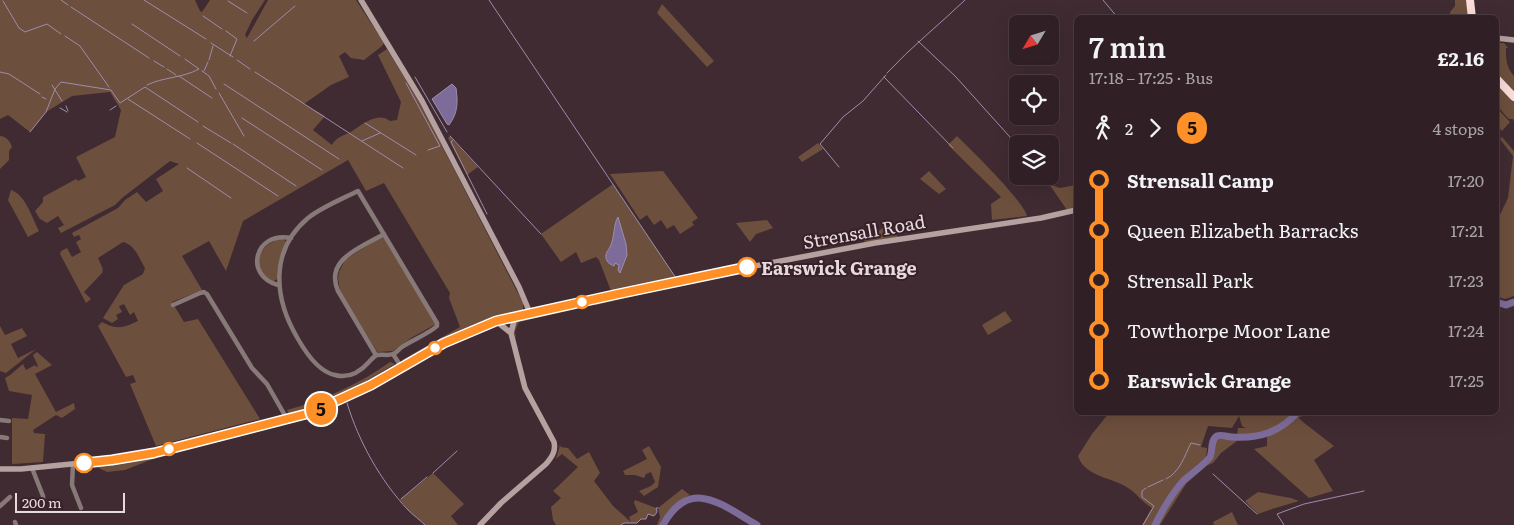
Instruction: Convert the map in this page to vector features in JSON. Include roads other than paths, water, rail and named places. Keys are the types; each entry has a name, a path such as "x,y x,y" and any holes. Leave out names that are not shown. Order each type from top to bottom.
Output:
{"highway":[{"path":"1470,0 1474,15"},
{"path":"1499,81 1514,97"}],"street":[{"path":"361,0 422,101 519,287 530,313"},
{"path":"1499,39 1514,42"},
{"path":"360,189 384,234 437,323 436,328 422,334 393,354 376,355 353,375 335,375 323,370 309,355 295,334 284,312 278,285 281,262 291,238 303,223 315,213 360,189"},
{"name":"Strensall Road","path":"0,469 32,468 112,460 154,453 288,419 329,405 371,385 444,343 496,321 692,278 938,232 1041,218 1074,210"},
{"path":"376,355 338,292 335,280 336,268 342,260 384,234"},
{"path":"278,285 268,281 260,272 257,262 258,253 263,245 271,239 279,237 291,238"},
{"path":"173,305 200,293 208,294 252,368 267,384 288,419"},
{"path":"480,525 501,503 546,464 555,449 553,438 525,388 511,333 515,317"},
{"path":"496,321 511,333"},
{"path":"393,354 402,368"},
{"path":"0,420 9,421"},
{"path":"0,437 7,438"},
{"path":"73,464 72,486 82,504"},
{"path":"32,468 43,496 43,500 36,505"},
{"path":"0,506 10,497"}],"waterway":[{"path":"61,0 68,5"},
{"path":"144,0 206,39"},
{"path":"489,0 676,278"},
{"path":"887,73 965,0"},
{"path":"1103,0 1116,15"},
{"path":"3,1 19,28 25,32 47,24 61,34"},
{"path":"228,1 247,13"},
{"path":"254,41 295,6"},
{"path":"71,7 149,58"},
{"path":"203,16 222,29"},
{"path":"132,24 180,56"},
{"path":"226,31 237,39 230,56"},
{"path":"65,36 80,46 109,87"},
{"path":"918,41 956,77 1009,136"},
{"path":"211,43 233,57"},
{"path":"209,60 213,46"},
{"path":"147,85 199,69 185,59"},
{"path":"237,60 250,69"},
{"path":"154,61 164,67"},
{"path":"204,71 208,62"},
{"path":"167,69 176,75"},
{"path":"202,71 209,76 216,89"},
{"path":"0,72 9,74 40,94"},
{"path":"255,72 403,168"},
{"path":"839,167 820,144 843,117 863,101 886,75"},
{"path":"179,76 212,98"},
{"path":"415,77 447,132"},
{"path":"884,77 953,148"},
{"path":"30,132 46,112 55,89 61,82 111,90 120,103 145,87 198,122"},
{"path":"406,83 440,146 428,150"},
{"path":"224,84 339,159"},
{"path":"52,85 62,101"},
{"path":"219,93 244,136"},
{"path":"42,97 46,99"},
{"path":"128,99 190,139"},
{"path":"66,106 68,111"},
{"path":"110,110 116,106"},
{"path":"60,108 67,112"},
{"path":"242,118 322,170"},
{"path":"365,123 416,155"},
{"path":"203,126 231,143"},
{"path":"362,141 380,133"},
{"path":"450,136 541,234"},
{"path":"453,140 451,142 487,214"},
{"path":"197,143 278,196"},
{"path":"233,144 296,186"},
{"path":"187,168 231,198"},
{"path":"663,281 673,278"},
{"path":"1499,303 1506,305 1514,302"},
{"path":"347,403 364,446 388,486 408,510 425,525"},
{"path":"1155,525 1168,501 1184,480 1210,457 1212,443 1217,436 1251,437 1268,433 1284,425 1295,415"},
{"path":"1166,479 1178,468 1191,443 1200,445"},
{"path":"433,473 457,451"},
{"path":"1213,474 1257,514"},
{"path":"401,499 427,477"},
{"path":"1148,487 1163,480"},
{"path":"1143,525 1154,506 1142,497 1142,491 1146,488"},
{"path":"1284,525 1277,514 1304,504 1364,491"},
{"path":"663,525 673,510 684,502 695,498 719,503 757,525"},
{"path":"621,525 624,523 637,523 641,519 646,519 648,514 654,516 657,512 656,508 658,508"}],"place":[{"name":"Earswick Grange","path":"747,267"}]}
